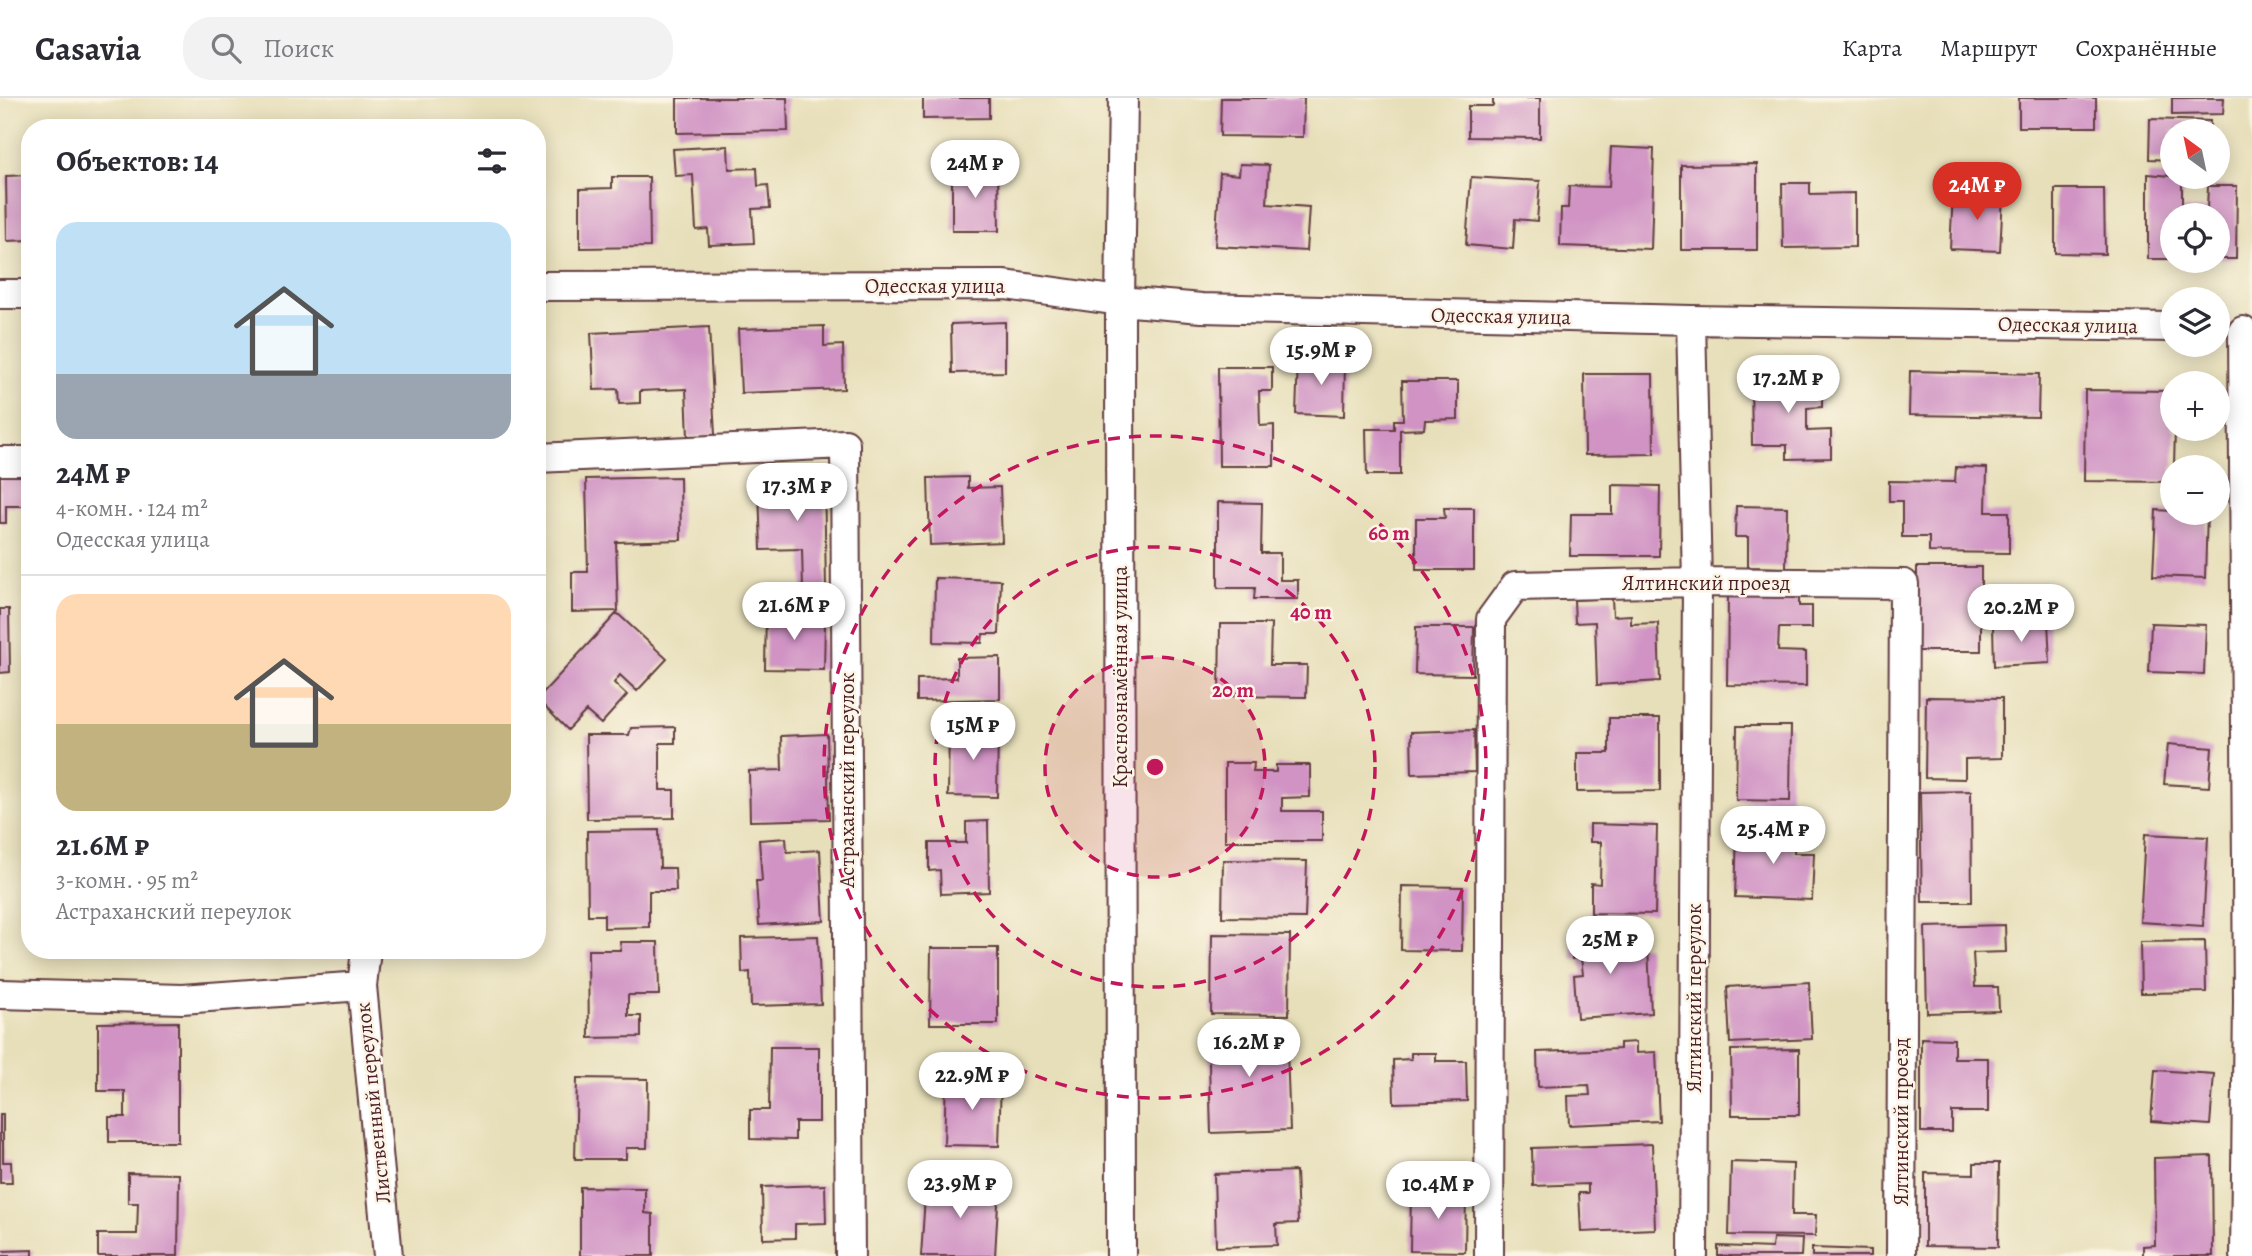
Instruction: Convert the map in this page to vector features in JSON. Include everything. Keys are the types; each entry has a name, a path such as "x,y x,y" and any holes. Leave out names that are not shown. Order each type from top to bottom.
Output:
{"street":[{"name":"Краснознамённая улица","path":"1121,1256 1120,301 1123,98"},
{"name":"Одесская улица","path":"546,286 1005,285 1120,301 1202,308 1691,320 2160,327"},
{"path":"0,294 21,295"},
{"name":"Ялтинский переулок","path":"1691,320 1697,582 1693,1256"},
{"path":"2237,330 2248,1000 2245,1256"},
{"name":"Астраханский переулок","path":"546,458 845,444 850,1256"},
{"path":"0,461 21,461"},
{"name":"Ялтинский проезд","path":"1489,1256 1491,619 1515,586 1697,582 1904,584 1901,1256"},
{"name":"Лиственный переулок","path":"365,959 362,986 388,1256"},
{"path":"0,994 182,999 362,986"}],"building":[{"path":"677,98 787,98 788,131 677,133"},
{"path":"923,98 989,98 989,118 923,119"},
{"path":"1221,98 1304,98 1303,137 1220,136"},
{"path":"1493,98 1540,98 1540,138 1468,137 1468,106 1493,106"},
{"path":"2019,98 2096,98 2096,127 2019,127"},
{"path":"2172,98 2224,98 2223,114 2172,115"},
{"path":"2150,119 2160,119 2160,159 2149,159"},
{"path":"728,146 729,169 757,168 758,186 768,185 770,208 752,209 754,243 709,245 708,229 696,230 693,175 675,176 673,149"},
{"path":"1611,147 1654,149 1651,249 1560,246 1561,208 1568,208 1569,186 1609,187"},
{"path":"1240,164 1269,165 1267,204 1309,207 1306,251 1215,246 1220,173 1239,175"},
{"path":"1757,164 1757,250 1681,250 1681,165"},
{"path":"998,169 999,231 952,231 952,170"},
{"path":"2148,174 2160,175 2160,189 2182,189 2182,203 2160,203 2160,259 2148,259"},
{"path":"21,175 21,240 7,241 6,176"},
{"path":"612,177 649,177 650,247 580,248 580,189 612,188"},
{"path":"1471,177 1540,181 1537,221 1515,219 1513,249 1466,245"},
{"path":"1782,183 1810,183 1810,194 1855,193 1855,247 1783,248"},
{"path":"2230,186 2237,186 2236,259 2230,259 2230,203 2207,203 2208,189 2230,189"},
{"path":"2055,189 2104,189 2105,254 2055,253"},
{"path":"1953,193 2003,195 2000,251 1950,249"},
{"path":"1005,322 1005,372 952,373 951,324"},
{"path":"824,326 824,346 843,345 844,389 741,393 738,329"},
{"path":"709,327 715,435 688,437 686,389 640,391 640,403 619,404 618,389 594,390 591,333"},
{"path":"1298,359 1345,360 1344,416 1296,414"},
{"path":"1218,367 1272,367 1272,391 1259,391 1260,426 1274,425 1274,466 1219,466"},
{"path":"1910,371 2039,374 2038,417 1909,415"},
{"path":"1584,374 1653,374 1654,454 1585,455"},
{"path":"1822,376 1822,407 1807,408 1807,431 1831,430 1831,458 1787,459 1787,445 1752,445 1751,377"},
{"path":"1402,381 1458,381 1458,419 1425,420 1424,429 1400,430 1400,475 1367,475 1366,429 1394,429 1394,420 1403,420"},
{"path":"2085,390 2160,391 2160,441 2175,441 2174,455 2160,455 2160,482 2084,481"},
{"path":"1956,467 1987,468 1986,512 2009,512 2009,553 1929,552 1929,537 1902,537 1902,501 1889,501 1889,481 1955,482"},
{"path":"824,472 826,589 803,589 802,549 761,550 759,488 776,487 776,493 782,492 781,473"},
{"path":"0,476 21,476 21,506 6,506 6,523 0,523"},
{"path":"680,477 681,540 616,542 618,611 572,612 572,572 588,572 586,479"},
{"path":"968,477 968,488 1000,487 1002,542 930,545 928,478"},
{"path":"1612,485 1660,486 1659,556 1570,556 1571,514 1612,514"},
{"path":"1218,502 1262,503 1261,553 1280,553 1280,580 1298,580 1298,599 1254,599 1255,588 1218,588"},
{"path":"1736,506 1787,507 1786,568 1748,567 1748,537 1735,537"},
{"path":"1444,508 1474,508 1474,570 1416,570 1416,518 1445,518"},
{"path":"2156,510 2160,510 2160,525 2207,525 2205,578 2153,576"},
{"path":"1917,567 1981,567 1981,651 1917,651"},
{"path":"935,578 1001,580 999,634 983,634 982,643 934,642"},
{"path":"1728,594 1799,594 1799,606 1812,606 1812,628 1779,628 1778,651 1806,652 1806,686 1727,685"},
{"path":"1612,598 1613,616 1631,615 1631,624 1658,623 1660,681 1597,685 1595,622 1575,623 1574,600"},
{"path":"0,609 9,609 10,672 0,673"},
{"path":"766,609 793,610 793,619 825,620 824,670 765,669"},
{"path":"617,613 667,659 637,691 620,675 614,683 627,695 601,724 586,711 568,730 546,708 546,689"},
{"path":"2048,621 2050,663 1994,666 1993,624"},
{"path":"2151,623 2206,625 2204,674 2149,672"},
{"path":"1220,624 1271,624 1270,665 1307,665 1306,697 1219,696"},
{"path":"1416,627 1474,627 1473,675 1415,674"},
{"path":"1000,657 1000,699 917,701 917,679 957,678 957,658"},
{"path":"1926,697 2002,698 2002,758 1965,759 1965,779 1925,778"},
{"path":"1609,718 1660,718 1660,791 1577,792 1577,753 1609,753"},
{"path":"1737,726 1791,726 1790,801 1736,800"},
{"path":"675,727 675,743 660,743 660,790 674,790 674,818 587,819 586,735 629,735 631,728"},
{"path":"949,727 998,728 997,797 948,796"},
{"path":"1474,730 1475,772 1412,774 1411,732"},
{"path":"827,734 829,819 750,821 749,771 782,770 781,736"},
{"path":"2168,744 2212,748 2209,787 2164,784"},
{"path":"1225,763 1254,763 1253,772 1276,772 1276,765 1310,765 1310,797 1282,798 1282,811 1322,811 1322,841 1225,841"},
{"path":"1971,791 1972,902 1922,902 1920,792"},
{"path":"988,821 989,892 941,894 940,870 929,871 929,843 966,843 966,822"},
{"path":"1770,823 1795,823 1794,853 1814,853 1812,900 1735,897 1737,832 1769,833"},
{"path":"1590,824 1657,826 1655,914 1591,913 1591,883 1600,884 1601,842 1590,842"},
{"path":"659,830 660,868 675,868 676,891 649,891 649,927 604,928 604,915 588,915 587,831"},
{"path":"2145,834 2208,837 2203,926 2140,922"},
{"path":"786,838 787,852 820,850 824,921 759,925 756,881 762,881 759,840"},
{"path":"1223,860 1307,861 1305,918 1222,917"},
{"path":"1402,886 1463,887 1462,951 1401,950"},
{"path":"2005,925 2006,952 1973,953 1975,987 1998,987 1999,1011 1927,1013 1925,927"},
{"path":"1620,930 1621,947 1648,946 1651,1013 1577,1018 1574,975 1583,974 1581,958 1572,959 1571,932"},
{"path":"1212,934 1290,935 1289,1015 1211,1014"},
{"path":"818,936 821,1004 751,1006 750,972 742,973 741,938"},
{"path":"2205,941 2206,992 2141,993 2140,942"},
{"path":"620,942 658,942 659,995 628,995 628,1016 641,1016 641,1037 589,1038 588,950 621,950"},
{"path":"931,948 998,948 998,1024 930,1024"},
{"path":"1809,982 1812,1039 1730,1043 1727,987"},
{"path":"178,1022 178,1142 109,1142 109,1117 125,1117 125,1091 98,1091 98,1023"},
{"path":"1286,1025 1290,1130 1211,1133 1208,1028"},
{"path":"1921,1038 1954,1039 1954,1058 1988,1058 1988,1112 1952,1112 1952,1132 1921,1132"},
{"path":"1636,1042 1636,1053 1656,1052 1659,1121 1569,1125 1568,1096 1590,1095 1589,1085 1538,1087 1537,1052 1620,1049 1620,1043"},
{"path":"770,1047 819,1047 819,1122 795,1122 795,1140 750,1139 750,1110 769,1110"},
{"path":"1799,1049 1799,1115 1732,1115 1731,1050"},
{"path":"1411,1053 1436,1053 1436,1061 1466,1061 1467,1101 1394,1103 1393,1060 1411,1059"},
{"path":"2155,1070 2214,1074 2210,1125 2151,1121"},
{"path":"946,1077 1001,1079 999,1146 944,1145"},
{"path":"577,1078 648,1079 647,1148 626,1148 626,1159 575,1159"},
{"path":"0,1114 3,1114 3,1162 11,1162 12,1183 0,1183"},
{"path":"1652,1144 1655,1229 1581,1232 1579,1193 1588,1193 1588,1184 1533,1186 1532,1148"},
{"path":"2212,1156 2213,1256 2143,1256 2143,1246 2155,1245 2154,1158"},
{"path":"1731,1162 1793,1164 1792,1215 1816,1215 1815,1236 1729,1235"},
{"path":"1974,1163 1999,1163 1998,1247 1925,1246 1925,1173 1974,1174"},
{"path":"1296,1171 1298,1223 1276,1224 1277,1245 1216,1247 1214,1174"},
{"path":"128,1173 179,1174 178,1256 98,1256 98,1234 137,1234 138,1203 128,1203"},
{"path":"926,1182 999,1186 995,1256 921,1256"},
{"path":"825,1185 826,1223 795,1224 795,1238 763,1239 762,1187"},
{"path":"580,1187 645,1188 645,1213 653,1214 653,1256 580,1256"},
{"path":"1411,1189 1466,1190 1465,1252 1410,1251"},
{"path":"1773,1238 1802,1239 1801,1256 1718,1256 1718,1246 1772,1248"},
{"path":"1812,1248 1870,1250 1870,1256 1812,1256"},
{"path":"33,1250 33,1256 0,1256 0,1251"}]}
